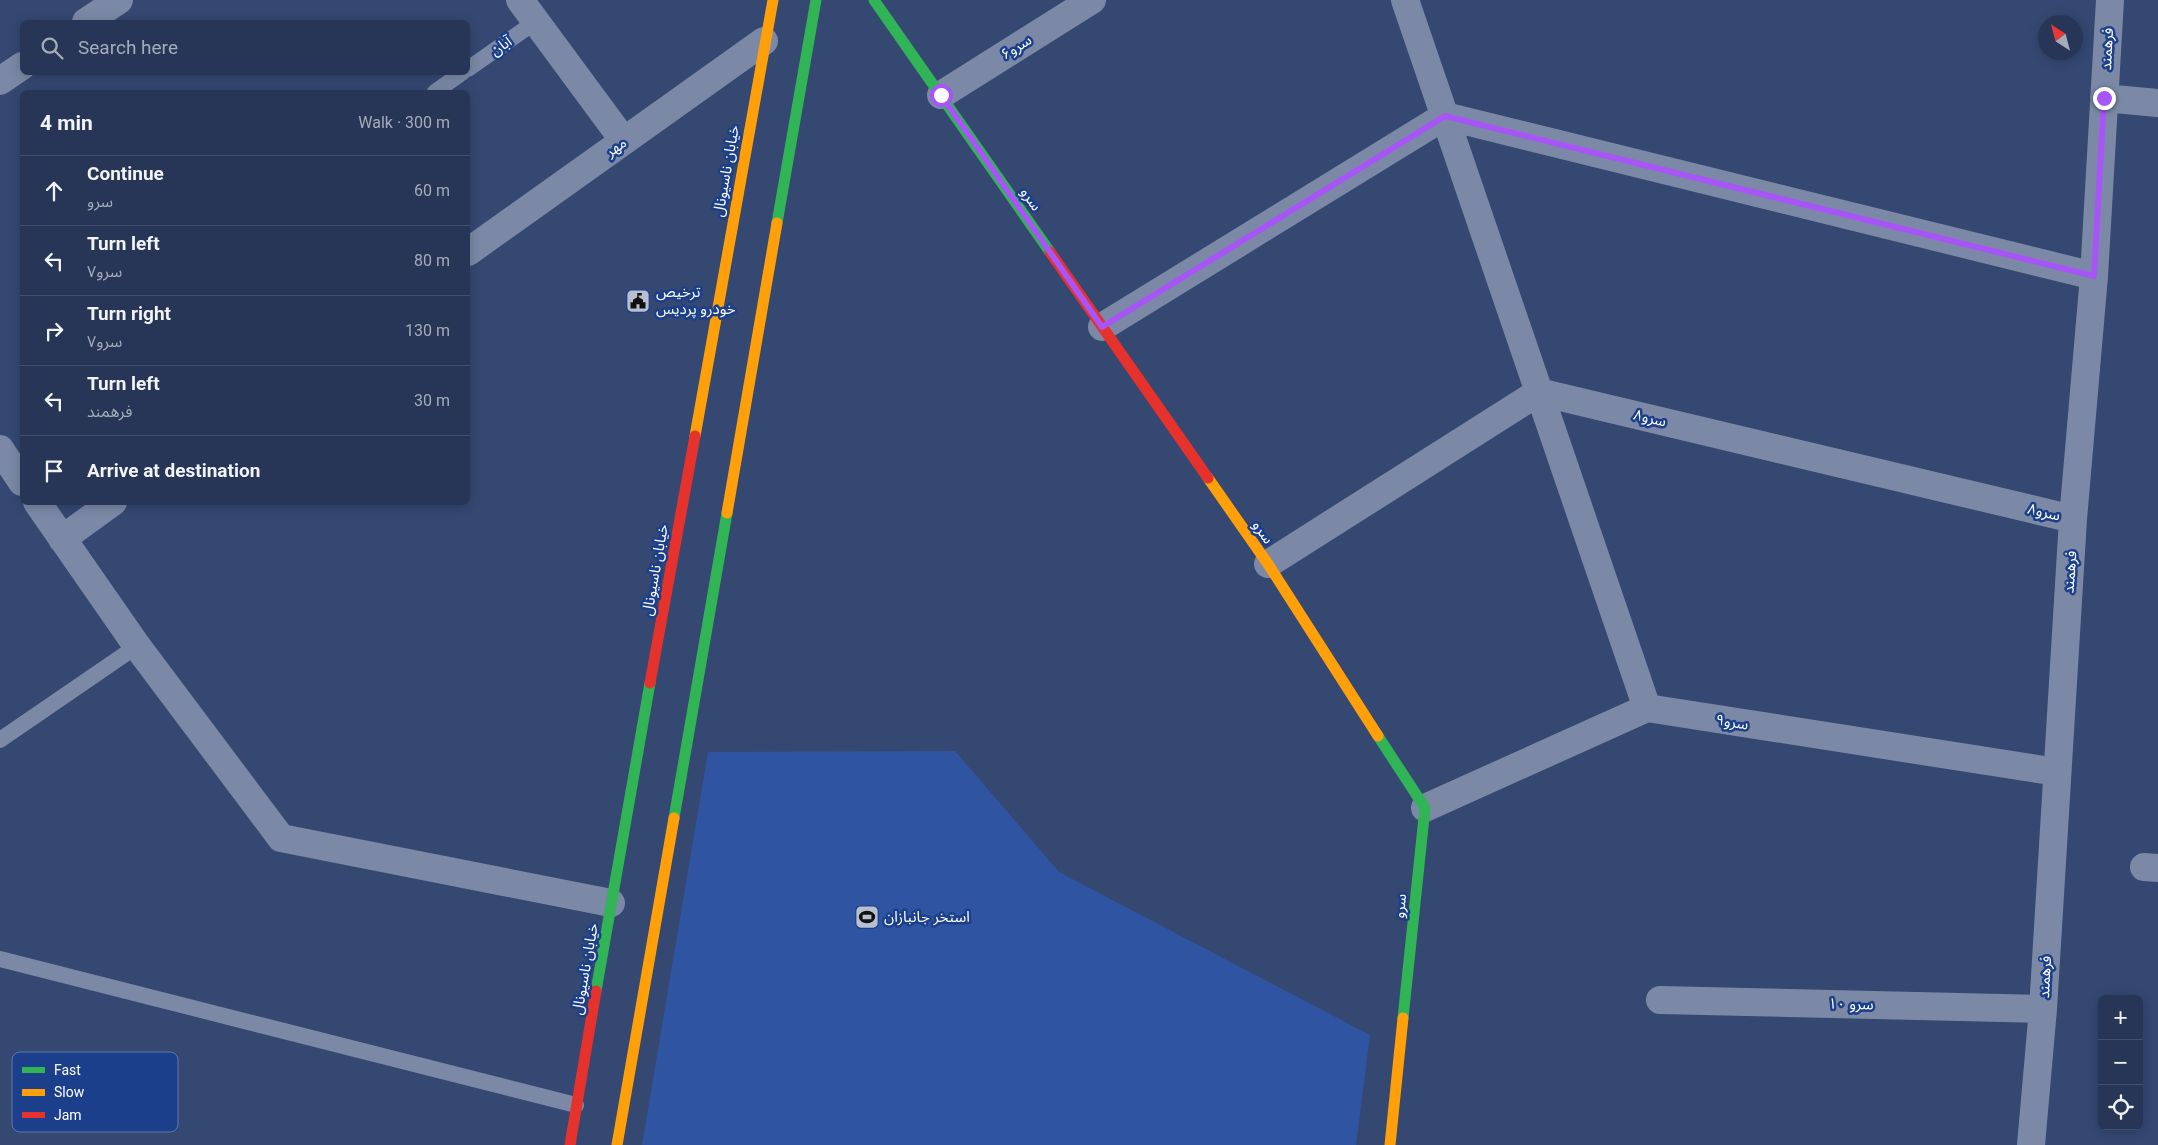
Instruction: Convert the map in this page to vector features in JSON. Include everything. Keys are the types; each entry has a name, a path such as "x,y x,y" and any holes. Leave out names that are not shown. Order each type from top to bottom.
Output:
{"street":[{"path":"89,20 119,0"},
{"path":"520,0 624,141"},
{"name":"خیابان ناسیونال","path":"570,1145 611,902 772,0"},
{"path":"617,1145 816,0"},
{"name":"سرو","path":"874,0 1268,564 1425,808 1390,1145"},
{"name":"سرو۶","path":"941,95 1092,0"},
{"path":"1405,0 1647,708 1425,808"},
{"name":"فرهمند","path":"2031,1145 2043,1009 2074,520 2094,276 2110,0"},
{"name":"مهر","path":"472,240 624,141 764,42"},
{"path":"0,82 20,67"},
{"path":"2104,98 2158,103"},
{"path":"1102,327 1445,116 2094,276"},
{"path":"1268,564 1539,392"},
{"name":"سرو۸","path":"1539,392 2074,520"},
{"path":"0,449 20,479"},
{"path":"39,505 138,646 280,838 611,902"},
{"path":"62,538 109,505"},
{"name":"سرو۹","path":"1647,708 2057,772"},
{"name":"سرو ۱۰","path":"1660,1000 2043,1009"}],"lane":[{"name":"آبان","path":"470,69 535,22"},
{"path":"438,90 459,75"},
{"path":"0,740 138,646"},
{"path":"0,959 576,1105"}],"shaded area":[{"path":"955,751 1059,872 1370,1035 1356,1145 642,1145 708,752"}],"traffic: fast":[{"path":"777,223 816,0"},
{"path":"874,0 1050,252"},
{"path":"674,818 727,513"},
{"path":"596,991 650,683"},
{"path":"1378,736 1425,808 1403,1018"}],"traffic: slow":[{"path":"695,436 773,0"},
{"path":"727,513 777,223"},
{"path":"1208,478 1268,564 1378,736"},
{"path":"617,1145 674,818"},
{"path":"1390,1145 1403,1018"}],"traffic: jam":[{"path":"1050,252 1208,478"},
{"path":"650,683 695,436"},
{"path":"570,1145 596,991"}],"place":[{"name":"ترخیص خودرو پردیس","path":"638,301"},
{"name":"استخر جانبازان","path":"867,917"}],"route":[{"path":"941,95 1102,327 1445,116 2094,276 2104,98"}]}
